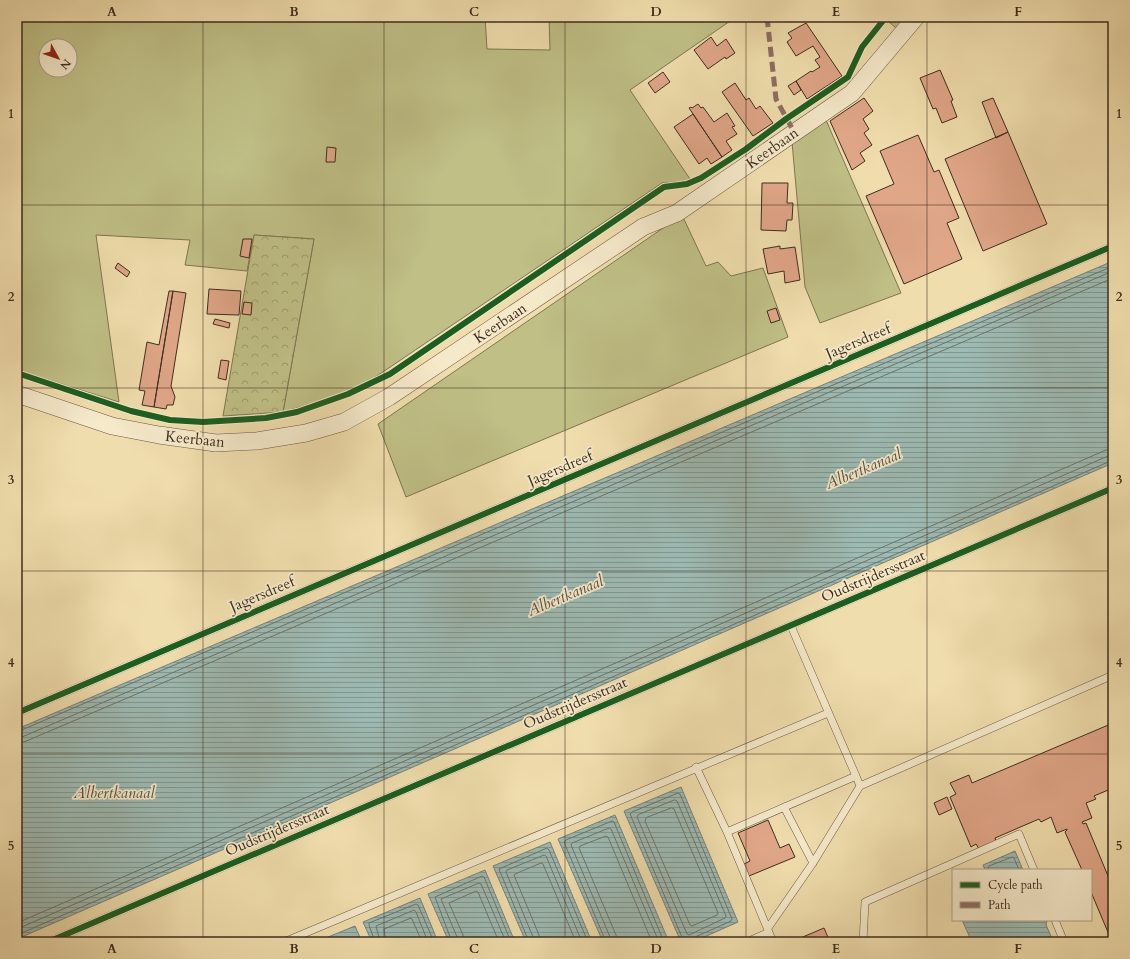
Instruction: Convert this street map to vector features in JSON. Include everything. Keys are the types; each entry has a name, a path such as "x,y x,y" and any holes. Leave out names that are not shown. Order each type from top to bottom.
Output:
{"street":[{"name":"Keerbaan","path":"17,394 112,426 159,435 216,443 257,441 306,433 344,422 389,397 643,227 678,213 852,93 916,17"}],"lane":[{"name":"Jagersdreef","path":"17,713 1113,246"},
{"name":"Oudstrijdersstraat","path":"48,942 1113,488"},
{"path":"790,626 860,786"},
{"path":"746,942 769,930 813,863 860,786 1113,675"},
{"path":"284,942 696,767 828,713"},
{"path":"696,767 726,832 773,942"},
{"path":"726,832 856,776"},
{"path":"784,807 813,863"},
{"path":"863,942 865,902 1019,834 1034,869"},
{"path":"1055,921 1064,942"},
{"path":"1106,942 1113,939"}],"green space":[{"path":"17,17 485,17 487,49 550,50 549,17 736,17 630,90 690,179 687,181 662,183 371,380 338,396 283,412 314,239 254,235 247,271 185,265 190,240 96,235 119,402 17,370"},
{"path":"891,17 905,17 896,28 888,21"},
{"path":"826,120 901,293 820,323 805,287 792,142"},
{"path":"682,215 706,266 718,262 731,276 763,268 788,337 406,497 378,424"},
{"path":"254,235 314,239 283,412 223,416"}],"water":[{"name":"Albertkanaal","path":"1113,261 1113,463 17,939 17,729"},
{"path":"681,787 738,922 693,942 681,942 624,811"},
{"path":"615,815 669,942 603,942 558,839"},
{"path":"550,842 592,942 526,942 493,866"},
{"path":"1015,851 1023,869 985,869 983,865"},
{"path":"485,870 515,942 449,942 428,894"},
{"path":"420,898 438,942 372,942 363,922"},
{"path":"962,921 1047,921 1046,925 1053,941 972,942"},
{"path":"355,926 362,942 316,942"}],"building":[{"path":"806,23 842,76 807,99 796,81 820,67 815,60 820,57 813,46 796,56 787,42 792,38 788,33"},
{"path":"711,37 717,46 726,39 735,53 726,59 725,57 708,69 694,50"},
{"path":"940,70 953,100 951,101 957,117 942,123 936,108 933,109 920,78"},
{"path":"663,72 670,82 655,93 648,83"},
{"path":"796,81 801,90 794,95 788,86"},
{"path":"735,83 746,100 749,98 756,109 760,106 773,123 753,136 722,92"},
{"path":"864,98 873,111 863,119 869,129 864,133 872,145 860,153 865,161 852,170 830,121"},
{"path":"993,98 1008,132 996,138 982,102"},
{"path":"698,104 701,108 703,107 714,122 727,113 735,126 732,127 737,134 726,141 732,150 722,157 689,108 692,108"},
{"path":"693,114 722,157 711,164 707,158 699,164 674,127"},
{"path":"1008,132 1047,224 983,251 945,159"},
{"path":"918,135 934,172 939,170 959,218 947,223 962,259 904,284 866,196 894,184 880,151"},
{"path":"327,147 336,148 335,162 326,162"},
{"path":"762,183 788,183 787,203 793,203 792,220 787,220 786,231 761,230"},
{"path":"243,239 252,239 249,258 240,256"},
{"path":"780,246 780,249 795,247 800,280 785,283 784,271 768,274 763,249"},
{"path":"17,256 19,273 17,273"},
{"path":"118,263 130,272 127,277 115,268"},
{"path":"209,289 241,291 239,315 207,314"},
{"path":"169,291 173,291 154,407 142,405 145,391 139,390 147,342 159,345"},
{"path":"173,291 186,293 171,386 175,397 173,405 167,405 166,409 154,407"},
{"path":"244,302 252,303 251,315 242,314"},
{"path":"776,308 780,320 771,323 767,311"},
{"path":"215,319 230,323 229,328 213,324"},
{"path":"221,360 229,361 226,380 218,378"},
{"path":"1113,723 1113,788 1094,796 1096,799 1086,803 1092,818 1082,822 1083,824 1086,823 1113,888 1113,937 1110,937 1092,894 1092,869 1082,869 1065,832 1067,829 1057,833 1051,817 1041,822 1039,819 995,838 996,841 979,849 976,844 971,847 950,797 956,794 950,783 969,775 972,783"},
{"path":"947,797 952,809 939,815 934,803"},
{"path":"768,820 780,848 789,844 795,857 749,876 744,864 750,861 738,833"},
{"path":"824,928 830,942 800,942 798,939"}],"marked path":[{"path":"767,17 776,99 794,132"}],"cycle path":[{"path":"17,373 131,411 170,420 203,422 266,418 297,412 348,394 390,374 664,187 687,184 701,178 746,149 786,119 848,77 862,47 886,17"},
{"path":"17,713 1113,246"},
{"path":"48,942 1113,488"}]}
